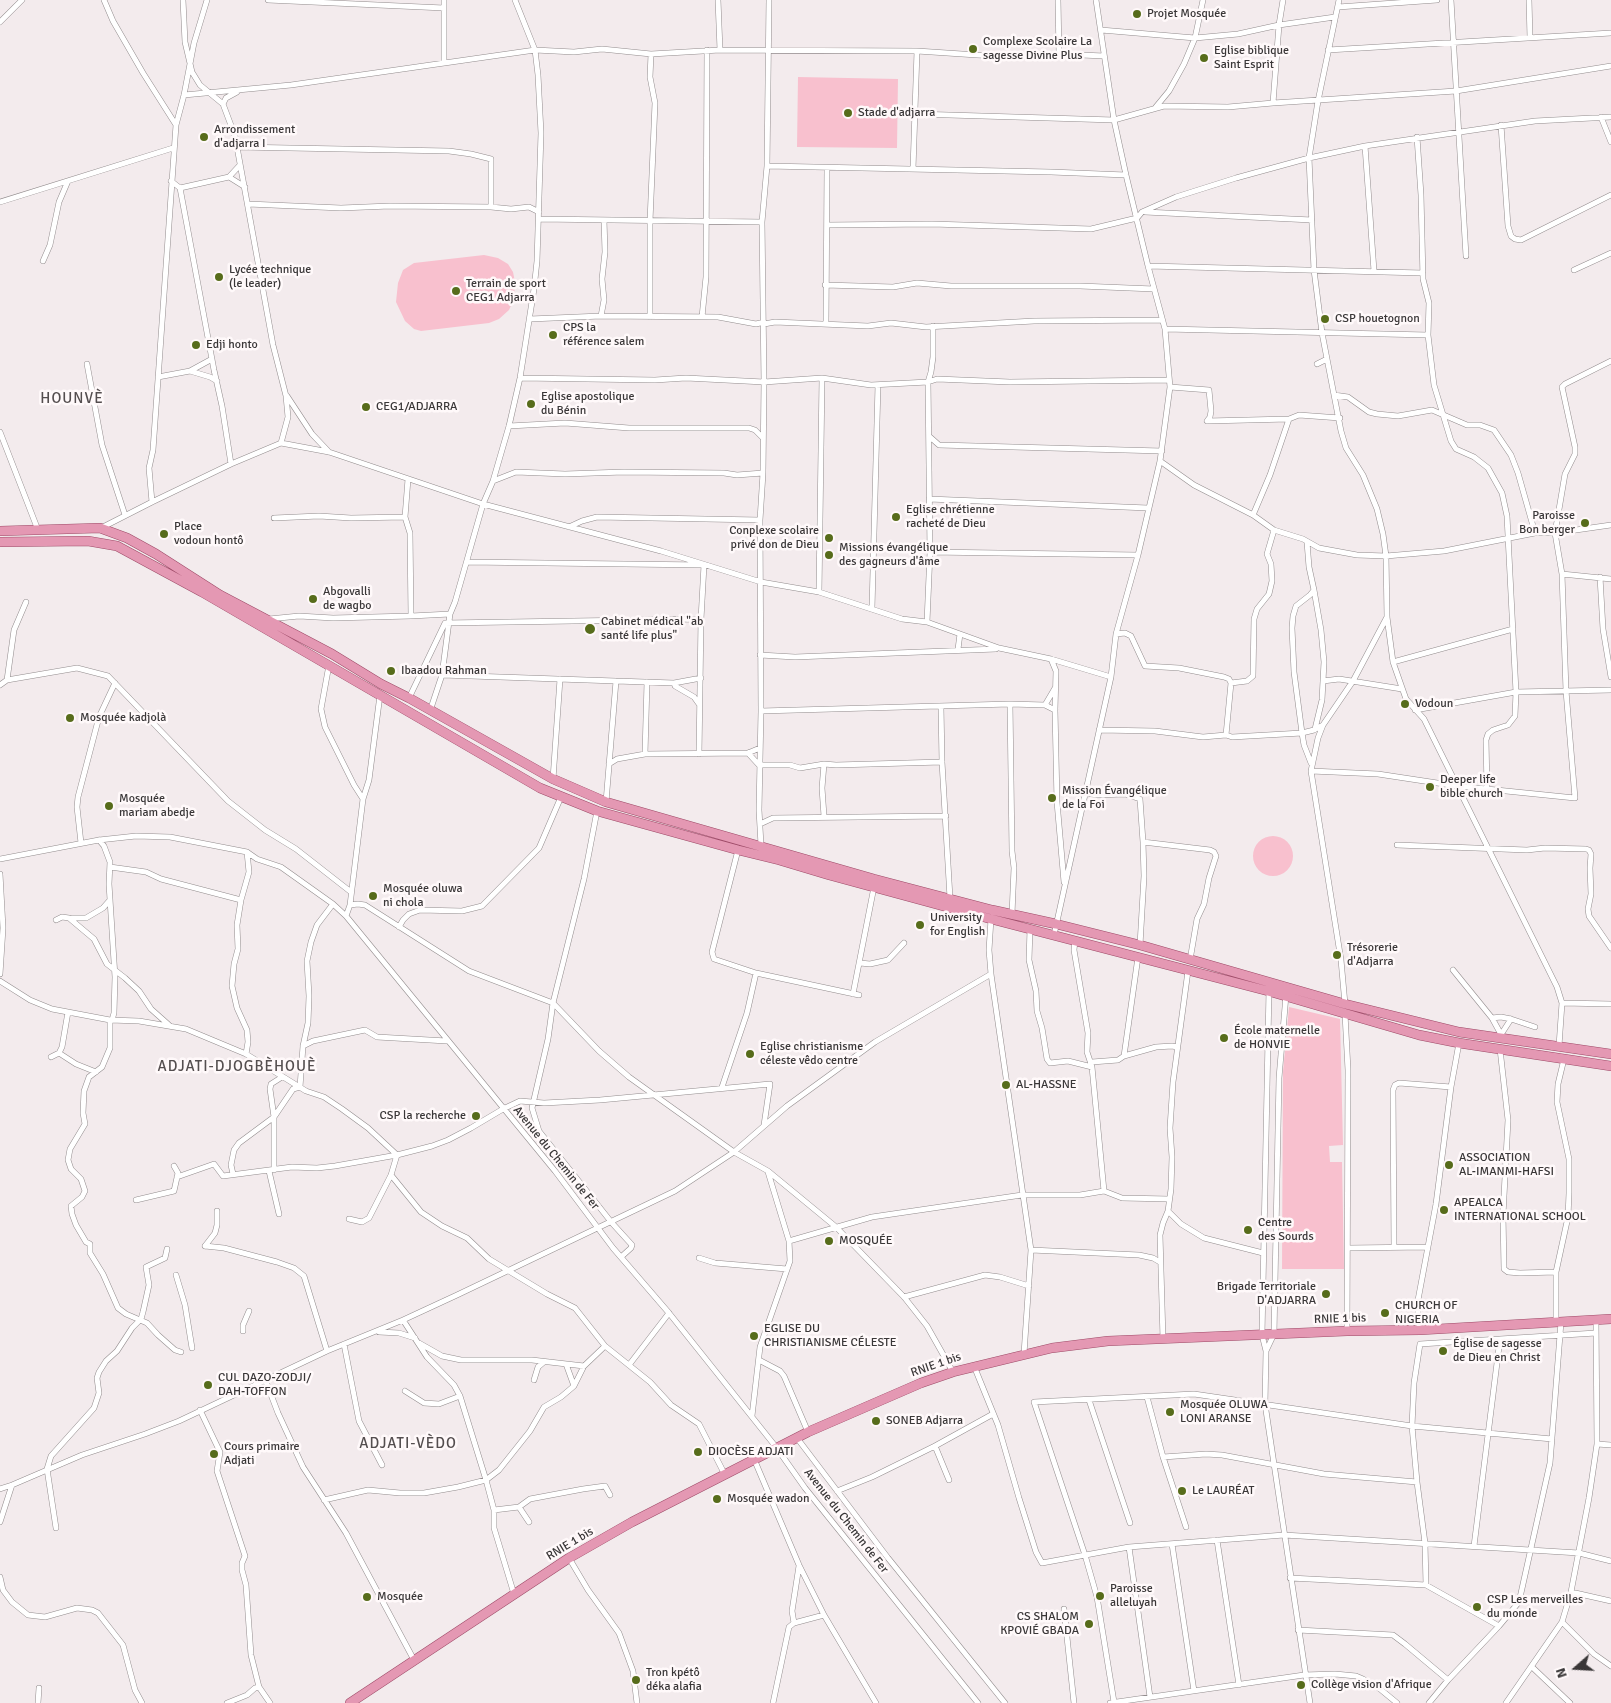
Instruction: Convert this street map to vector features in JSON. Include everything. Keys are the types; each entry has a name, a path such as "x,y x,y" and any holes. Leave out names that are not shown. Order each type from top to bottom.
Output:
{"main road":[{"path":"0,531 100,528 127,538 220,595 553,779 606,802 874,879 1140,945 1269,987 1286,996 1459,1032 1503,1036 1611,1054"},
{"path":"0,542 88,541 118,546 159,567 540,788 596,811 1188,971 1269,987 1287,987 1419,1035 1458,1043 1611,1066"},
{"name":"RNIE 1 bis","path":"350,1703 569,1558 646,1513 808,1432 905,1390 974,1365 1081,1344 1262,1334 1420,1330 1611,1319"}],"street":[{"path":"0,22 22,0"},
{"path":"104,0 143,73 176,125"},
{"path":"183,0 185,42 189,65 196,79 207,92 223,104 232,125 237,147 273,345 286,396 288,417 281,443"},
{"path":"152,502 149,468 153,450 173,148 189,65 207,0"},
{"path":"268,0 444,8"},
{"path":"444,0 444,62"},
{"path":"430,711 442,676 450,614 509,426 520,378 537,261 540,133 535,50 515,0"},
{"path":"718,0 720,50"},
{"path":"761,845 758,810 760,748 760,520 763,473 764,382 762,222 767,166 769,0"},
{"path":"1058,0 1059,54"},
{"path":"1054,935 1111,677 1116,634 1138,555 1162,452 1170,387 1165,329 1136,218 1114,120 1096,0"},
{"path":"1156,108 1184,64 1195,38 1203,0"},
{"path":"1273,103 1282,0"},
{"path":"1339,0 1318,101 1309,158 1314,270 1322,333 1341,431 1346,448 1363,476 1377,509 1383,534 1386,556 1387,617 1393,662 1402,689 1406,699 1424,719 1486,848 1557,987 1562,1003 1559,1046"},
{"path":"1338,7 1437,0"},
{"path":"1451,0 1466,256"},
{"path":"1529,0 1530,38"},
{"path":"1101,30 1195,38 1238,34 1279,25 1335,17"},
{"path":"1328,50 1611,33"},
{"path":"184,95 239,91 444,62 489,58 535,50 574,52 602,49 651,54 707,50 917,50 977,56 1023,57 1059,54 1104,56"},
{"path":"702,317 706,277 707,50"},
{"path":"913,169 917,50"},
{"path":"650,317 650,221 655,103 650,76 651,54"},
{"path":"916,114 1114,120 1164,106 1228,108 1273,103 1456,91 1611,66"},
{"path":"223,104 230,96 239,91"},
{"path":"1601,117 1611,142"},
{"path":"827,225 932,224 1091,228 1136,218 1142,212 1184,195 1236,178 1309,158 1365,146 1501,125 1568,118 1611,117"},
{"path":"1501,125 1508,226 1511,236 1515,239 1520,240 1611,195"},
{"path":"1417,137 1423,273 1429,303 1428,335 1431,370 1443,416 1456,449 1474,457 1488,468 1497,481 1505,502 1516,692 1515,716 1512,722 1488,734 1486,740 1487,789"},
{"path":"1365,146 1374,271"},
{"path":"237,147 471,154 491,159 490,207"},
{"path":"0,202 173,148"},
{"path":"180,188 229,177 240,165"},
{"path":"767,166 1126,175"},
{"path":"826,323 827,169"},
{"path":"229,177 245,187"},
{"path":"43,261 68,181"},
{"path":"172,182 180,188 231,464"},
{"path":"248,204 341,208 390,206 490,207 504,209 529,207 539,212"},
{"path":"1142,212 1312,220"},
{"path":"539,219 762,222"},
{"path":"601,316 604,300 602,273 605,252 604,220"},
{"path":"1574,270 1611,253"},
{"path":"1148,266 1423,273"},
{"path":"825,285 893,286 917,283 960,286 1080,286 1154,289"},
{"path":"764,314 775,322"},
{"path":"530,319 601,316 718,316 756,324 775,322 868,326 891,323 952,326 1034,321 1162,320"},
{"path":"756,324 764,334"},
{"path":"927,622 930,552 928,382 932,364 933,335 930,326"},
{"path":"1165,329 1428,335"},
{"path":"158,377 190,371 212,359"},
{"path":"1317,364 1327,360"},
{"path":"1310,771 1378,774 1457,786 1575,798 1566,691 1562,574 1556,533 1565,474 1575,454 1575,447 1562,387 1611,361"},
{"path":"86,364 102,445 125,515"},
{"path":"190,371 216,380"},
{"path":"520,378 655,380 686,378 764,382 822,378 878,385 928,382 937,379 1010,382 1168,380"},
{"path":"819,592 822,378"},
{"path":"872,608 878,385"},
{"path":"1170,387 1209,390 1211,411 1207,421 1289,419 1299,416 1340,418"},
{"path":"1334,395 1348,397 1369,412 1377,414 1398,416 1432,410 1467,425 1480,425 1494,430 1511,455 1535,533"},
{"path":"286,396 312,434 330,452"},
{"path":"1253,515 1270,475 1289,419"},
{"path":"509,426 565,423 629,428 749,428 758,432 763,439"},
{"path":"0,432 38,530"},
{"path":"930,437 939,445"},
{"path":"100,528 231,464 281,443 330,452 483,504 661,551 761,582 819,592 902,619 927,622 998,648 1051,659 1111,677"},
{"path":"929,450 939,445 1162,452"},
{"path":"1160,461 1194,485 1253,515 1274,530 1297,537 1319,548 1357,555 1386,556 1444,551 1535,533 1556,533 1611,525"},
{"path":"493,481 516,472 565,474 624,472 715,473 736,475 763,473"},
{"path":"408,479 405,517 410,533 411,616"},
{"path":"929,499 1148,508"},
{"path":"274,518 319,516 351,518 405,517"},
{"path":"569,527 597,517 760,520"},
{"path":"1231,683 1247,681 1253,676 1254,619 1258,609 1269,594 1272,581 1272,564 1267,554 1274,530"},
{"path":"1307,542 1309,567 1322,630 1324,662 1320,711 1314,730"},
{"path":"930,552 1138,555"},
{"path":"467,562 704,565"},
{"path":"699,754 701,619 704,565"},
{"path":"1562,574 1611,579"},
{"path":"1600,577 1603,629 1611,677"},
{"path":"1312,764 1304,745 1302,732 1294,672 1292,616 1296,606 1310,596 1314,590"},
{"path":"7,680 14,630 26,602"},
{"path":"264,619 299,616 334,618 450,614"},
{"path":"1347,1331 1349,1248 1348,1070 1345,1009 1341,960 1310,771 1323,725 1353,681 1387,617"},
{"path":"409,698 443,625 449,623 701,619"},
{"path":"1393,662 1513,629"},
{"path":"1116,634 1125,633 1131,636 1143,663 1148,667 1179,668 1229,679 1231,683 1226,734"},
{"path":"958,649 960,634"},
{"path":"760,655 795,656 998,648"},
{"path":"1051,659 1056,670 1057,802 1064,888"},
{"path":"1056,670 1067,664"},
{"path":"329,665 321,709 325,727 362,799"},
{"path":"0,685 7,680 77,668 108,676 228,801 265,830 296,849 351,892"},
{"path":"442,676 674,683 700,678"},
{"path":"553,779 560,679"},
{"path":"1323,681 1339,679 1402,689"},
{"path":"606,802 616,681"},
{"path":"645,754 647,682"},
{"path":"81,843 77,807 78,797 99,717 115,683"},
{"path":"674,683 675,686 690,695 700,705"},
{"path":"1045,705 1055,688"},
{"path":"1415,710 1516,692 1611,690"},
{"path":"690,695 700,691"},
{"path":"346,916 350,905 362,799 369,780 380,694"},
{"path":"760,711 1010,704 1045,705 1055,710"},
{"path":"1010,704 1012,852 1014,868 1012,914"},
{"path":"941,707 942,762 950,898"},
{"path":"1099,730 1156,731 1204,737 1226,734 1232,737 1302,732 1314,730 1323,725"},
{"path":"609,764 617,758 645,754 748,753 760,748"},
{"path":"748,753 759,765 790,765 800,768 824,764 942,762"},
{"path":"824,764 822,788 824,816"},
{"path":"1085,793 1097,795 1125,794 1139,798 1141,801 1144,876 1140,945"},
{"path":"399,927 409,914 420,910 462,912 482,906 538,848 561,797"},
{"path":"758,810 769,819"},
{"path":"596,811 584,880 553,1003 548,1039 532,1108 539,1131 612,1223 632,1245 621,1257"},
{"path":"760,824 769,819 824,816 946,816"},
{"name":"Avenue du Chemin de Fer","path":"0,859 99,840 151,835 193,840 247,852 257,859 281,868 333,904 346,916 555,1171 621,1257 752,1416 805,1488 978,1703"},
{"path":"99,840 107,852 110,862 114,1013 111,1020 110,1048 102,1067 89,1077 84,1091 83,1113 85,1124 70,1149 68,1160 71,1169 81,1179 85,1192 71,1206 76,1225 86,1242 90,1244 90,1253 118,1308 126,1314 141,1319 175,1350 181,1352"},
{"path":"1144,842 1210,850 1216,856 1204,904 1197,919 1190,960"},
{"path":"1397,845 1527,850 1586,848 1591,854 1589,916 1611,948"},
{"path":"738,850 712,952 714,959 756,973 859,995"},
{"path":"246,1054 247,1030 237,1008 232,986 234,964 238,949 237,925 241,900 249,872 247,852"},
{"path":"110,867 146,872 161,879 241,900"},
{"path":"0,874 3,898 3,928 0,974"},
{"path":"853,994 874,886"},
{"path":"56,920 62,917 86,918 104,908 110,900"},
{"path":"300,1087 303,1046 307,1035 308,1023 307,961 317,925 333,904"},
{"path":"350,905 366,905 469,971 553,1003 598,1052 628,1077 734,1152 768,1171 836,1227 904,1298 927,1326 953,1372"},
{"path":"69,918 94,939 104,961 139,991 151,1009 172,1026"},
{"path":"991,919 989,950 991,974 1031,1250 1024,1354"},
{"path":"1030,929 1029,960 1036,991 1037,1011 1047,1059 1050,1063 1068,1061 1092,1064 1118,1060 1124,1056 1156,1048 1177,1047"},
{"path":"1075,940 1074,950 1088,1033 1087,1052 1092,1064 1104,1191"},
{"path":"860,963 870,964 888,960 904,943"},
{"path":"1124,1056 1138,956"},
{"path":"1453,970 1492,1018 1503,1036"},
{"path":"1162,1339 1160,1235 1170,1199 1172,1178 1170,1128 1177,1047 1188,971"},
{"path":"722,1087 747,1013 756,973"},
{"path":"0,1489 82,1455 178,1421 326,1351 403,1320 612,1223 675,1191 734,1152 787,1106 876,1042 991,974"},
{"path":"0,981 30,1000 52,1008 111,1020 139,1021 172,1026 193,1032 246,1054 306,1091 324,1097 342,1108 368,1128 397,1155"},
{"path":"1269,987 1262,1334 1266,1351 1265,1404 1304,1675 1310,1703"},
{"path":"1266,1351 1274,1334 1279,1078 1287,987"},
{"path":"1562,1003 1611,1004"},
{"path":"59,1053 68,1012"},
{"path":"1492,1018 1511,1019 1535,1027"},
{"path":"1503,1036 1511,1019"},
{"path":"303,1046 313,1041 365,1030 377,1037 447,1041"},
{"path":"1420,1330 1418,1300 1436,1204 1458,1043"},
{"path":"1500,1049 1508,1120 1503,1215 1504,1269 1508,1272 1520,1273 1556,1272"},
{"path":"59,1053 76,1064 96,1072"},
{"path":"51,1057 59,1053"},
{"path":"1429,1703 1519,1602 1550,1463 1559,1335 1556,1272 1569,1209 1569,1159 1557,1102 1558,1084 1564,1059"},
{"path":"279,1214 271,1170 274,1117 270,1089 271,1084 282,1077"},
{"path":"1267,1078 1279,1078"},
{"path":"1394,1247 1395,1085 1399,1083 1451,1086"},
{"path":"177,1177 214,1164 223,1176 292,1167 317,1168 335,1166 397,1155 448,1140 520,1101 534,1103 656,1096 722,1087 770,1084 764,1125"},
{"path":"233,1174 231,1165 234,1150 239,1143 274,1117 292,1089 300,1087"},
{"path":"348,1219 366,1221 391,1174 397,1155"},
{"path":"136,1200 174,1191 178,1173 174,1166"},
{"path":"752,1416 760,1347 790,1261 789,1241 768,1171"},
{"path":"391,1174 420,1212 442,1226 467,1238 489,1258 547,1294 575,1308 582,1314 605,1346 650,1382 671,1405 699,1424 724,1473"},
{"path":"789,1241 872,1217 1022,1195 1080,1194 1104,1191 1122,1198 1170,1199"},
{"path":"217,1211 215,1233 205,1246 224,1248 277,1262 294,1268 304,1276 326,1351"},
{"path":"1168,1211 1181,1224 1204,1238 1263,1253"},
{"path":"1349,1248 1427,1247"},
{"path":"56,1528 47,1469 52,1456 94,1408 99,1393 97,1378 99,1372 141,1319 149,1284 146,1267 165,1258 167,1248"},
{"path":"1031,1250 1139,1255 1153,1258 1160,1262"},
{"path":"699,1258 715,1263 787,1269"},
{"path":"176,1275 185,1305 192,1348"},
{"path":"904,1298 986,1275 1000,1277 1029,1286"},
{"path":"243,1331 243,1325 249,1311"},
{"path":"629,1365 669,1313"},
{"path":"403,1320 427,1357 454,1385 460,1396 486,1480 494,1510 494,1528 514,1594"},
{"path":"1506,1703 1562,1622 1571,1592 1597,1444 1596,1320"},
{"path":"368,1334 383,1332 399,1333 442,1356 461,1360 532,1360 584,1366"},
{"path":"1426,1585 1425,1543 1412,1426 1414,1383 1420,1344 1596,1333"},
{"path":"1474,1546 1500,1339"},
{"path":"344,1344 359,1421 382,1465"},
{"path":"324,1500 368,1490 424,1493 486,1480 499,1470 530,1431 544,1407 561,1398 574,1386 584,1366 605,1346"},
{"path":"759,1360 780,1371 784,1376 808,1432"},
{"path":"534,1380 538,1367 544,1362"},
{"path":"566,1364 574,1386"},
{"path":"974,1365 1000,1432 1032,1538 1042,1563 1129,1547 1284,1535 1579,1553 1611,1561"},
{"path":"265,1379 278,1413 303,1466 346,1533 414,1660"},
{"path":"405,1391 424,1403 439,1404 460,1396"},
{"path":"1396,1703 1371,1682 1356,1676 1335,1674 1304,1675 1112,1703 1096,1597 1085,1555 1034,1402 1194,1394 1412,1426 1552,1439"},
{"path":"1146,1397 1186,1527"},
{"path":"1089,1400 1130,1523"},
{"path":"200,1410 220,1452 217,1471 245,1556 242,1570 246,1586 251,1655 259,1687 270,1703"},
{"path":"837,1491 872,1477 936,1446 993,1414"},
{"name":"Avenue du Chemin de Fer","path":"797,1438 888,1558 1005,1703"},
{"path":"1597,1444 1611,1445"},
{"path":"936,1446 949,1480"},
{"path":"1163,1457 1206,1454 1222,1455 1324,1474 1417,1482"},
{"path":"754,1458 799,1565 824,1615 876,1703"},
{"path":"0,1522 12,1485"},
{"path":"494,1510 519,1507 530,1499 605,1486 610,1495"},
{"path":"519,1507 528,1522"},
{"path":"1217,1540 1239,1684"},
{"path":"1172,1544 1194,1691"},
{"path":"1129,1547 1150,1697"},
{"path":"569,1558 588,1590 618,1633 633,1671 637,1703"},
{"path":"794,1623 792,1612 799,1565"},
{"path":"0,1577 3,1590 12,1602 28,1615 45,1616 77,1608 92,1610 98,1613 123,1645 132,1671 135,1690 142,1703"},
{"path":"1290,1578 1426,1585 1499,1626"},
{"path":"1571,1592 1611,1601"},
{"path":"1064,1609 1074,1703"},
{"path":"773,1703 790,1627 794,1623 824,1615"},
{"path":"1562,1622 1594,1654 1611,1666"},
{"path":"1298,1630 1387,1634 1405,1644 1448,1680"},
{"path":"1532,1667 1570,1703"},
{"path":"227,1703 247,1695 259,1687"},
{"path":"38,1703 39,1688"},
{"path":"1165,1695 1166,1703"}],"shaded area":[{"path":"798,77 898,79 897,148 797,147"},
{"name":"Terrain de sport CEG1 Adjarra","path":"484,255 498,258 508,264 513,272 515,282 514,299 509,310 499,319 489,323 421,331 414,329 405,321 396,302 398,283 403,270 414,263"},
{"path":"1273,836 1287,842 1293,856 1287,870 1273,876 1259,870 1253,856 1259,842"},
{"path":"1289,1007 1340,1019 1343,1145 1329,1146 1330,1162 1342,1162 1344,1269 1282,1269 1283,1072"}],"place":[{"name":"Projet Mosquée","path":"1137,14"},
{"name":"Complexe Scolaire La sagesse Divine Plus","path":"973,49"},
{"name":"Eglise biblique Saint Esprit","path":"1204,58"},
{"name":"Stade d'adjarra","path":"848,113"},
{"name":"Arrondissement d'adjarra I","path":"204,137"},
{"name":"Lycée technique (le leader)","path":"219,277"},
{"name":"Terrain de sport CEG1 Adjarra","path":"456,291"},
{"name":"CSP houetognon","path":"1325,319"},
{"name":"CPS la référence salem","path":"553,335"},
{"name":"Edji honto","path":"196,345"},
{"name":"Eglise apostolique du Bénin","path":"531,404"},
{"name":"CEG1/ADJARRA","path":"366,407"},
{"name":"Eglise chrétienne racheté de Dieu","path":"896,517"},
{"name":"Paroisse Bon berger","path":"1585,523"},
{"name":"Place vodoun hontô","path":"164,534"},
{"name":"Conplexe scolaire privé don de Dieu","path":"829,538"},
{"name":"Missions évangélique des gagneurs d'âme","path":"829,555"},
{"name":"Abgovalli de wagbo","path":"313,599"},
{"name":"Cabinet médical \"ab santé life plus\"","path":"590,629"},
{"name":"Ibaadou Rahman","path":"391,671"},
{"name":"Vodoun","path":"1405,704"},
{"name":"Mosquée kadjolà","path":"70,718"},
{"name":"Deeper life bible church","path":"1430,787"},
{"name":"Mission Évangélique de la Foi","path":"1052,798"},
{"name":"Mosquée mariam abedje","path":"109,806"},
{"name":"Mosquée oluwa ni chola","path":"373,896"},
{"name":"University for English","path":"920,925"},
{"name":"Trésorerie d'Adjarra","path":"1337,955"},
{"name":"École maternelle de HONVIE","path":"1224,1038"},
{"name":"Eglise christianisme céleste vêdo centre","path":"750,1054"},
{"name":"AL-HASSNE","path":"1006,1085"},
{"name":"CSP la recherche","path":"476,1116"},
{"name":"ASSOCIATION AL-IMANMI-HAFSI","path":"1449,1165"},
{"name":"APEALCA INTERNATIONAL SCHOOL","path":"1444,1210"},
{"name":"Centre des Sourds","path":"1248,1230"},
{"name":"MOSQUÉE","path":"829,1241"},
{"name":"Brigade Territoriale D'ADJARRA","path":"1326,1294"},
{"name":"CHURCH OF NIGERIA","path":"1385,1313"},
{"name":"EGLISE DU CHRISTIANISME CÉLESTE","path":"754,1336"},
{"name":"Église de sagesse de Dieu en Christ","path":"1443,1351"},
{"name":"CUL DAZO-ZODJI/ DAH-TOFFON","path":"208,1385"},
{"name":"Mosquée OLUWA LONI ARANSE","path":"1170,1412"},
{"name":"SONEB Adjarra","path":"876,1421"},
{"name":"DIOCÈSE ADJATI","path":"698,1452"},
{"name":"Cours primaire Adjati","path":"214,1454"},
{"name":"Le LAURÉAT","path":"1182,1491"},
{"name":"Mosquée wadon","path":"717,1499"},
{"name":"Paroisse alleluyah","path":"1100,1596"},
{"name":"Mosquée","path":"367,1597"},
{"name":"CSP Les merveilles du monde","path":"1477,1607"},
{"name":"CS SHALOM KPOVIÉ GBADA","path":"1089,1624"},
{"name":"Tron kpétô déka alafia","path":"636,1680"},
{"name":"Collège vision d'Afrique","path":"1301,1685"}],"district":[{"name":"HOUNVÈ","path":"72,399"},
{"name":"ADJATI-DJOGBÈHOUÈ","path":"237,1067"},
{"name":"ADJATI-VÈDO","path":"408,1444"}]}
